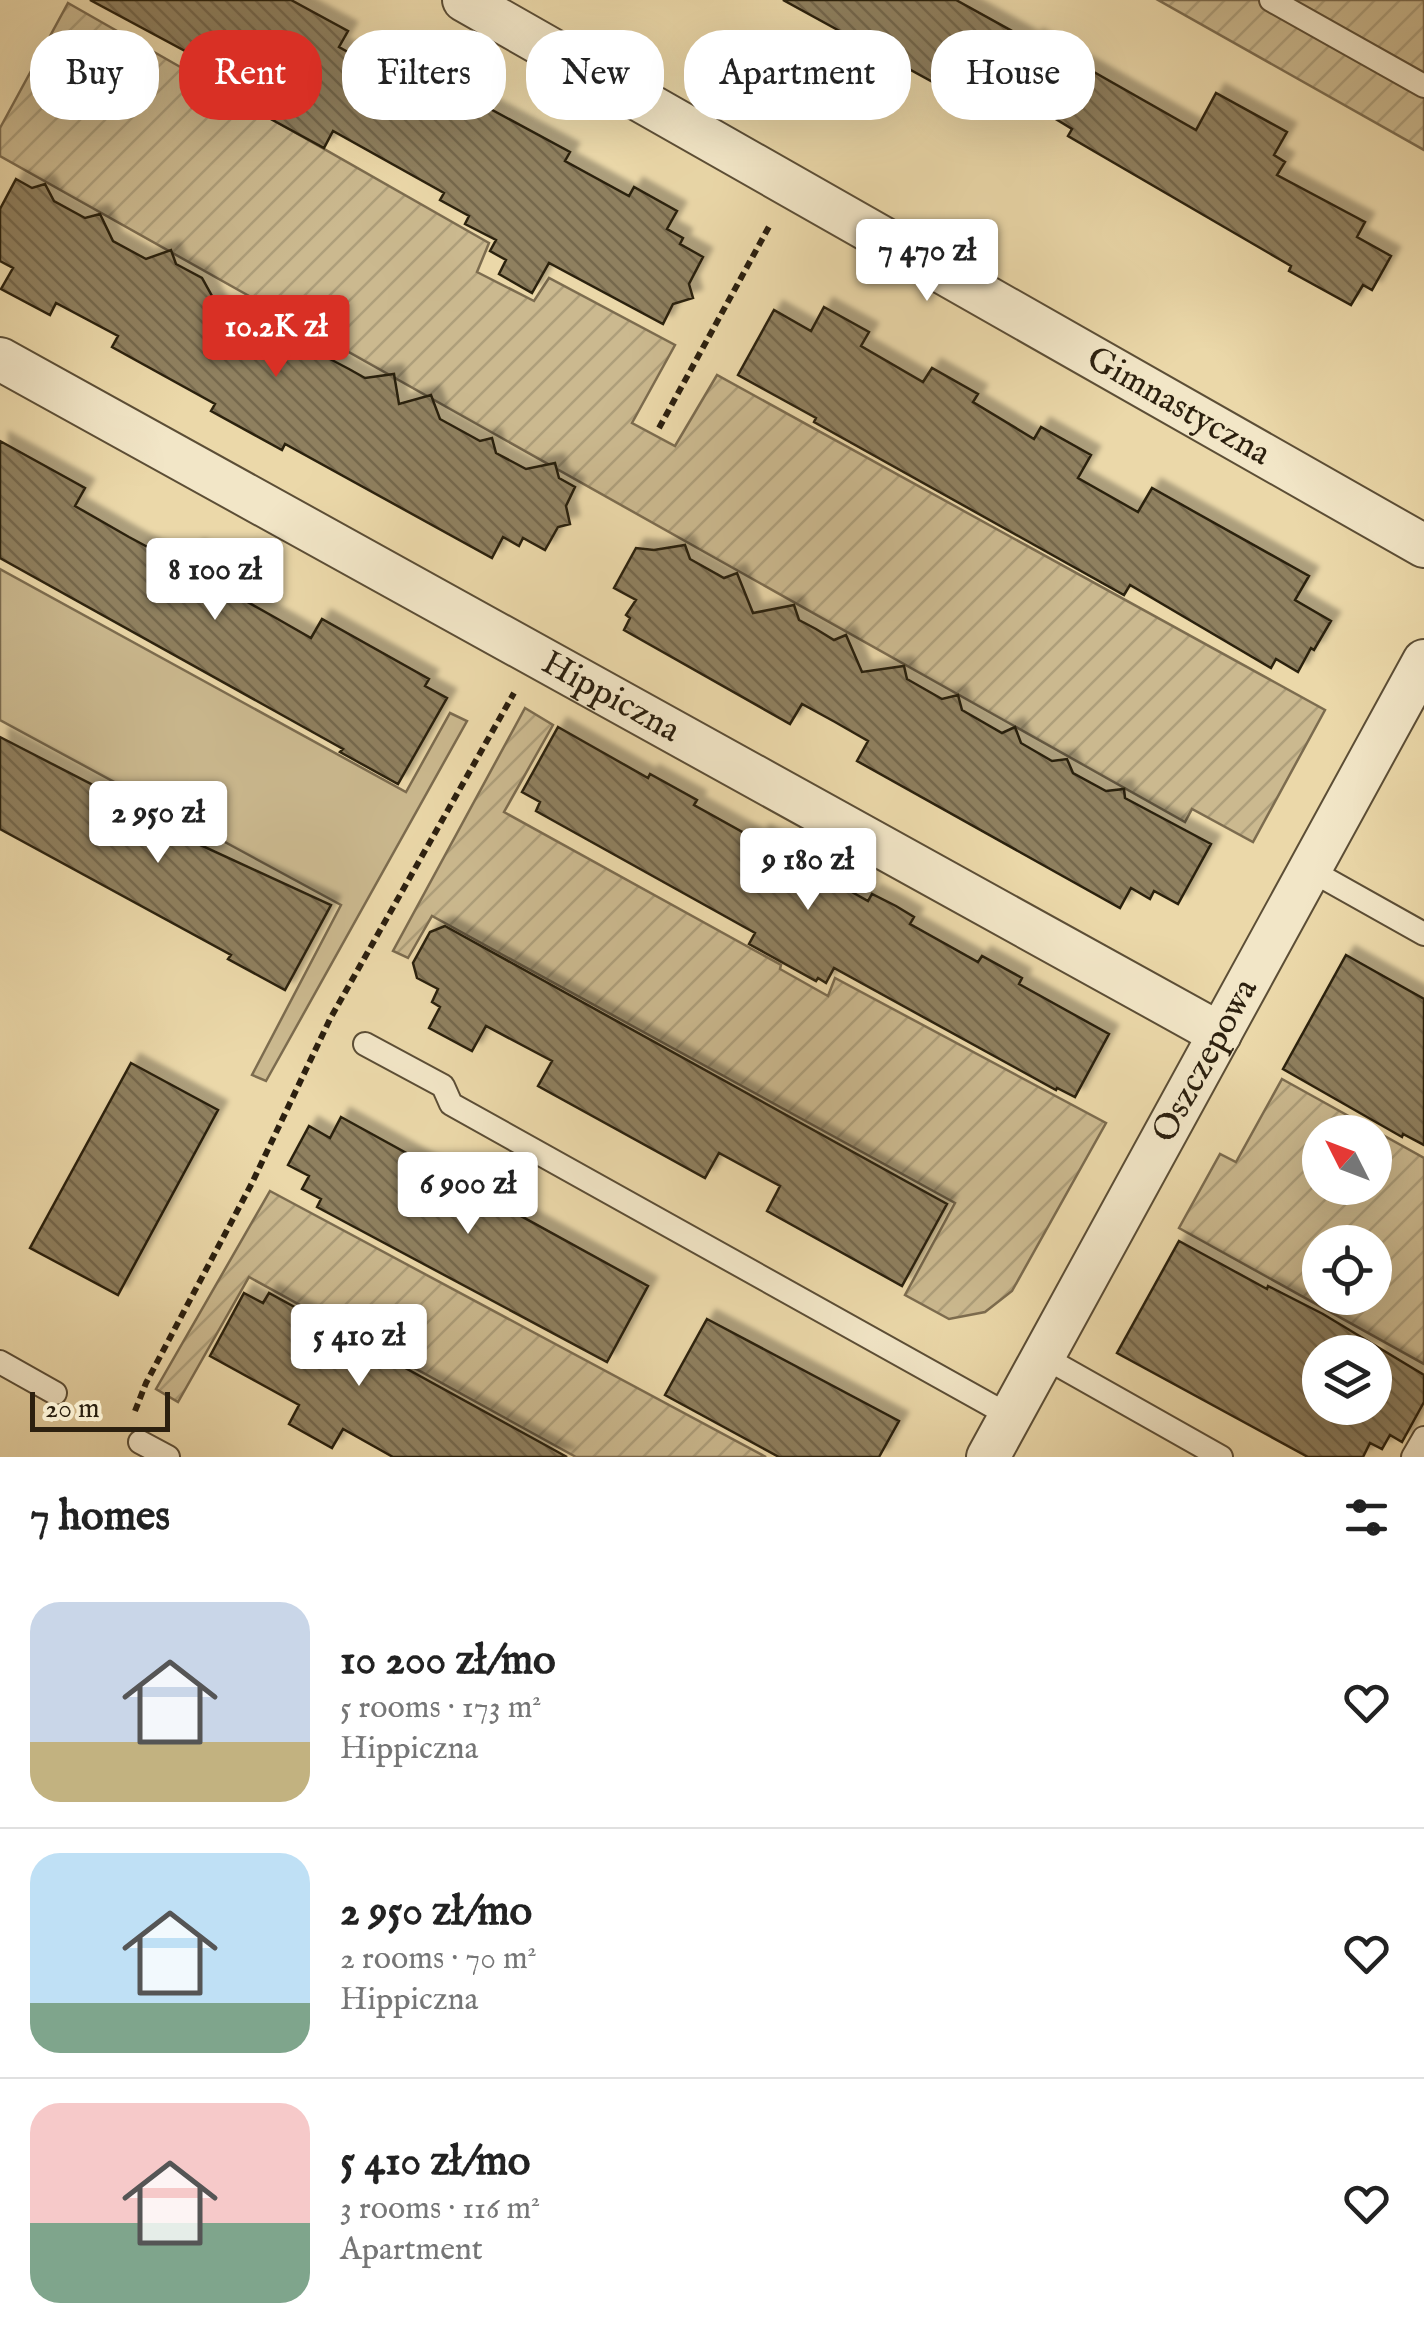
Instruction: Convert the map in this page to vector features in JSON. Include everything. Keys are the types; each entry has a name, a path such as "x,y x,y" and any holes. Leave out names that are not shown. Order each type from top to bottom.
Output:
{"street":[{"name":"Gimnastyczna","path":"464,0 1424,546"},
{"name":"Hippiczna","path":"0,359 1220,1034"},
{"name":"Oszczepowa","path":"988,1457 1424,661"}],"lane":[{"path":"1271,0 1424,86"},
{"path":"1310,870 1424,934"},
{"path":"365,1044 443,1086 451,1104 1010,1416"},
{"path":"1042,1356 1220,1457"},
{"path":"0,1362 56,1393"},
{"path":"1413,1457 1424,1438"},
{"path":"140,1442 168,1457"}],"path":[{"path":"659,428 792,185"},
{"path":"132,1418 146,1382 252,1184 330,1019 535,655"}],"shaded area":[{"path":"1158,0 1424,0 1424,150"},
{"path":"68,3 115,30 53,30"},
{"path":"159,55 179,66 179,120 273,120 489,243 477,272 534,301 549,278 675,345 632,423 675,446 717,375 1325,710 1253,842 1192,809 1185,822 0,156 0,128 30,73 30,120 159,120"},
{"path":"0,569 406,792 450,713 467,721 266,1081 252,1075 341,905 0,720"},
{"path":"525,708 553,725 504,812 781,965 780,969 828,996 835,978 1106,1123 1012,1291 985,1312 949,1319 905,1295 955,1203 432,916 408,958 393,951"},
{"path":"1282,1079 1347,1115 1302,1115 1302,1205 1392,1205 1392,1140 1424,1158 1424,1364 1392,1346 1392,1335 1372,1335 1336,1315 1392,1315 1392,1225 1302,1225 1302,1296 1179,1228 1220,1154 1236,1162"},
{"path":"270,1191 766,1457 576,1457 249,1277 178,1402 156,1389"}],"building":[{"path":"90,0 291,0 346,30 342,30 339,47 342,120 506,117 570,152 565,161 629,196 634,187 677,211 667,229 683,238 680,244 703,257 689,284 693,298 673,304 663,324 549,263 532,293 499,274 506,260 490,251 496,240 465,224 469,216 440,200 444,193 333,131 324,148 273,120 322,120 322,30 179,30 179,48 159,37 159,30 146,30"},
{"path":"783,0 956,0 1010,30 931,30 931,81 911,70 911,30 838,30"},
{"path":"1095,73 1196,130 1216,93 1287,132 1274,155 1285,162 1277,175 1365,222 1357,237 1391,256 1372,290 1363,285 1351,305 1068,136 1072,129 1057,120 1095,120"},
{"path":"16,179 32,188 45,184 54,201 85,218 100,214 113,241 146,259 171,250 176,264 202,278 226,321 265,316 306,338 322,334 330,359 365,378 394,374 399,404 431,395 440,419 480,441 492,438 496,453 526,469 555,463 559,478 575,487 566,506 570,524 558,527 545,550 523,538 519,546 503,537 492,558 285,444 282,450 211,411 215,404 112,347 118,336 56,303 50,315 1,289 13,268 0,261 0,209"},
{"path":"824,307 869,332 861,346 923,382 932,368 978,394 973,402 1034,439 1041,427 1091,455 1078,478 1138,512 1152,488 1309,576 1295,600 1331,621 1298,672 1276,659 1271,668 1130,585 1124,595 814,422 816,418 738,375 774,310 811,331"},
{"path":"0,441 85,488 75,506 129,537 185,567 195,549 231,569 221,587 311,638 322,619 429,679 425,686 447,698 398,784 340,752 343,749 0,558"},
{"path":"685,545 690,559 724,578 737,573 753,613 794,605 799,620 834,640 846,635 862,672 904,666 907,679 942,699 958,695 962,710 1002,733 1015,727 1021,743 1052,761 1067,759 1073,773 1106,791 1124,789 1125,798 1211,844 1178,904 1154,891 1150,899 1131,888 1120,908 857,761 868,741 835,722 802,704 790,724 624,630 630,618 626,615 636,600 614,588 636,548 654,550"},
{"path":"558,727 648,778 650,774 697,800 694,805 757,840 761,834 800,856 797,861 868,901 872,894 896,906 914,917 910,924 978,962 982,956 1022,978 1019,984 1109,1034 1075,1097 834,968 826,983 818,978 816,981 749,944 755,933 536,811 540,802 522,792"},
{"path":"0,737 186,833 183,837 331,905 285,990 228,959 231,955 0,829"},
{"path":"445,926 947,1204 902,1286 767,1211 780,1186 719,1153 705,1178 538,1086 552,1061 486,1026 472,1051 429,1028 440,1007 432,1002 438,989 417,978 413,963 430,932"},
{"path":"1346,955 1424,999 1424,1145 1392,1131 1392,1115 1364,1115 1283,1069"},
{"path":"131,1063 218,1110 118,1295 30,1248"},
{"path":"341,1117 648,1286 607,1362 317,1207 321,1199 302,1189 309,1176 288,1165 309,1126 330,1138"},
{"path":"1179,1241 1267,1289 1268,1286 1302,1303 1302,1315 1325,1315 1358,1335 1302,1335 1302,1425 1392,1425 1392,1356 1424,1375 1424,1402 1402,1442 1390,1435 1382,1449 1370,1443 1363,1457 1308,1457 1117,1353"},
{"path":"244,1293 263,1303 269,1293 567,1457 393,1457 343,1429 332,1448 289,1424 299,1405 210,1356"},
{"path":"707,1319 899,1421 879,1457 779,1457 665,1395"}]}
